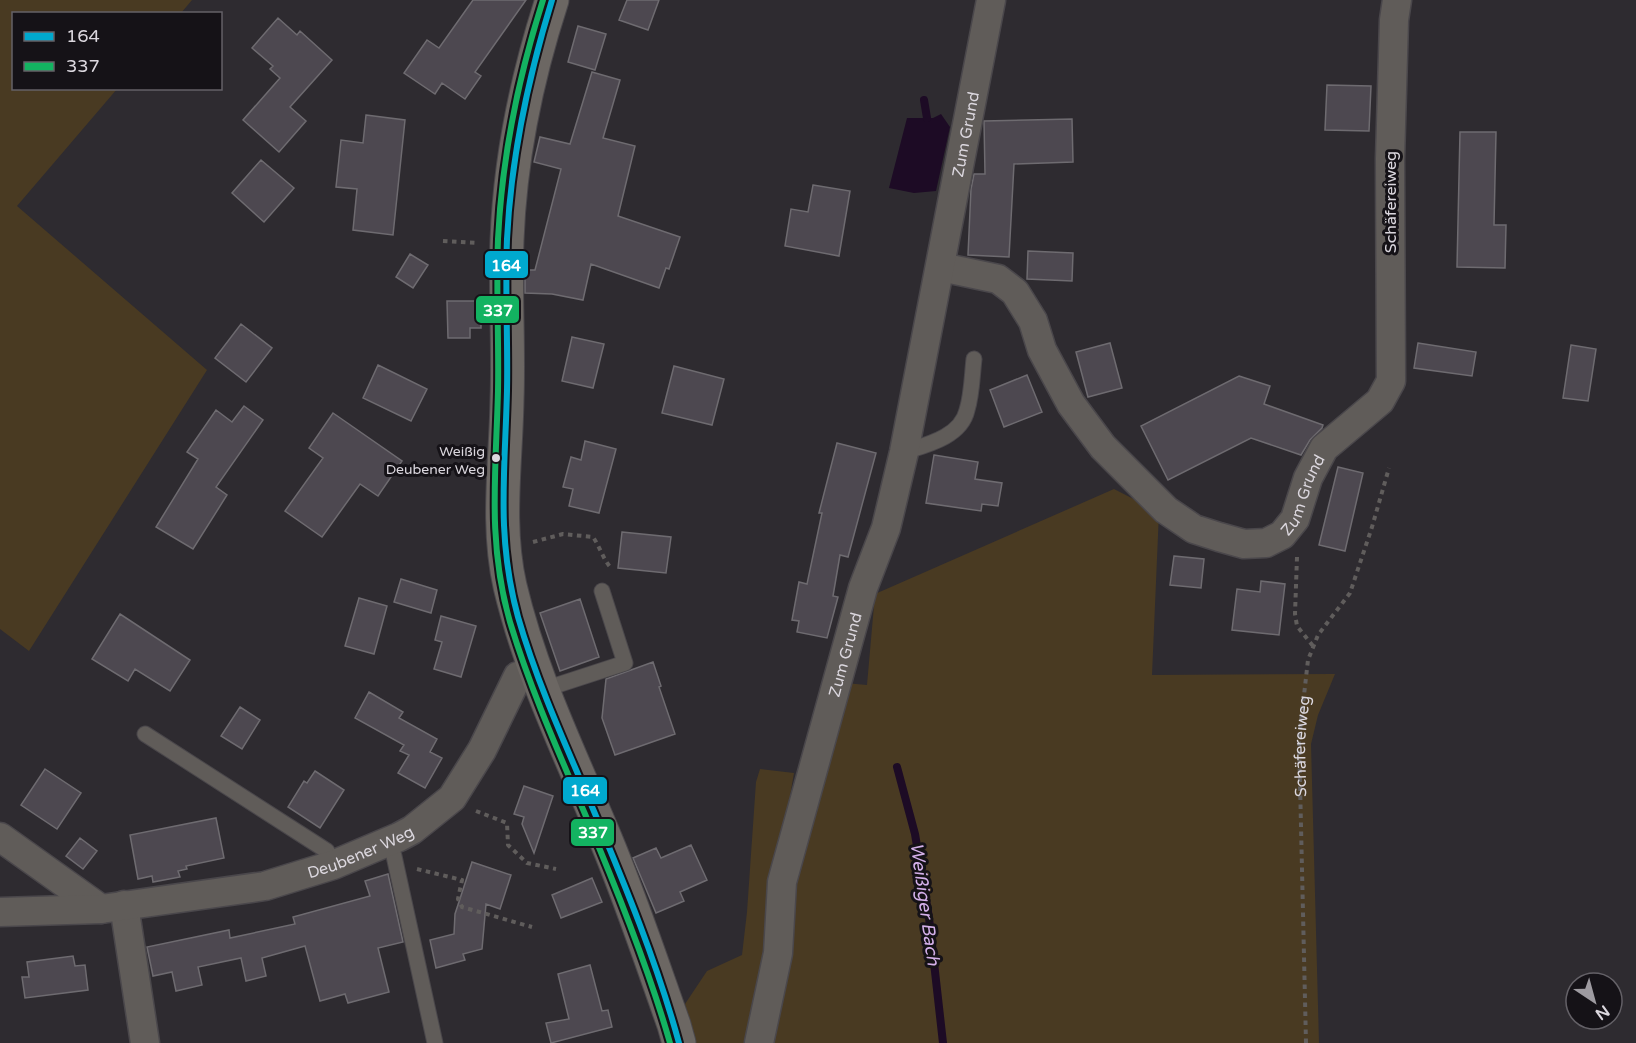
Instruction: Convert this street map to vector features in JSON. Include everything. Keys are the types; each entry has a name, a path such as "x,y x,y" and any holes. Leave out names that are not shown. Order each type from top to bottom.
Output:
{"street":[{"path":"552,0 533,65 517,149 507,238 507,400 502,528 510,584 538,681 606,840 679,1043"},
{"name":"Zum Grund","path":"759,1043 778,953 782,882 864,588 886,528 904,452 991,0"},
{"name":"Schäfereiweg","path":"1380,401 1391,381 1390,159 1394,20 1397,0"},
{"name":"Zum Grund","path":"941,267 999,279 1015,292 1033,321 1042,350 1071,404 1103,447 1166,510 1194,529 1244,544 1266,543 1282,535 1295,519 1308,478 1324,447 1380,401"},
{"name":"Deubener Weg","path":"0,912 112,907 265,886 333,865 388,842 412,830 452,798 482,750 518,676 538,681"},
{"path":"0,837 112,907 145,1043"}],"lane":[{"path":"904,452 939,440 956,429 967,412 974,359"},
{"path":"538,681 625,663 602,591"},
{"path":"145,734 327,851 333,865"},
{"path":"388,842 394,856 435,1043"}],"path":[{"path":"443,241 485,244"},
{"name":"Schäfereiweg","path":"1306,1043 1299,739 1308,660 1318,635 1350,593 1389,468"},
{"path":"529,542 563,534 593,537 605,562 611,568"},
{"path":"1282,535 1297,552 1295,614 1297,626 1314,647"},
{"path":"474,810 507,823 508,845 527,864 555,869"},
{"path":"413,860 418,870 462,880 458,899 462,907 532,927"}],"shaded area":[{"path":"0,0 192,0 182,12 12,12 12,90 116,90 17,206 207,370 29,651 0,629"},
{"path":"941,114 950,127 936,191 914,193 889,188 907,118 933,118"},
{"path":"1114,489 1159,512 1152,675 1335,674 1318,715 1311,744 1319,1043 770,1043 798,864 845,683 867,685 875,594"},
{"path":"760,769 794,773 751,1043 695,1043 685,1004 707,971 742,955 756,782"}],"building":[{"path":"473,0 526,0 475,72 481,76 465,99 442,83 435,94 404,73 427,40 439,48"},
{"path":"627,0 659,0 648,30 619,20"},
{"path":"278,18 297,35 300,31 332,60 290,107 306,121 279,152 243,120 280,78 270,69 273,66 252,48"},
{"path":"578,26 606,34 595,70 568,62"},
{"path":"592,72 620,80 603,138 635,146 618,216 680,237 669,269 666,268 659,288 591,264 583,300 552,294 525,293 525,270 535,270 561,169 534,162 540,137 570,144"},
{"path":"1327,85 1371,86 1369,131 1325,130"},
{"path":"366,115 405,120 393,235 353,230 357,189 336,187 341,140 363,143"},
{"path":"1072,119 1073,162 1014,164 1009,257 968,255 971,189 974,174 985,174 984,121"},
{"path":"1460,132 1496,132 1494,225 1506,225 1505,268 1457,267"},
{"path":"261,160 294,188 264,222 232,193"},
{"path":"813,185 850,191 839,256 785,246 791,209 808,212"},
{"path":"1028,251 1073,253 1072,281 1027,279"},
{"path":"410,254 428,265 413,288 396,277"},
{"path":"447,301 481,301 481,328 470,328 470,338 448,338"},
{"path":"241,324 272,348 246,382 215,358"},
{"path":"572,337 604,344 593,388 562,381"},
{"path":"1110,343 1122,388 1088,397 1076,352"},
{"path":"1418,343 1476,352 1472,376 1414,368"},
{"path":"1571,345 1596,349 1588,401 1563,398"},
{"path":"378,365 427,389 411,421 363,398"},
{"path":"674,366 724,379 712,425 662,413"},
{"path":"1027,375 1042,412 1004,427 990,390"},
{"path":"1239,376 1270,386 1264,404 1323,425 1322,428 1310,440 1301,455 1251,438 1168,480 1141,426"},
{"path":"244,406 263,420 216,487 227,495 193,549 156,527 198,459 187,452 216,410 232,422"},
{"path":"333,413 402,461 378,496 360,484 322,537 285,511 323,458 309,448"},
{"path":"585,441 616,449 599,513 569,506 573,489 563,487 571,457 581,460"},
{"path":"837,443 876,453 848,557 840,555 833,596 838,597 827,638 797,632 799,621 792,620 799,582 807,584 822,513 819,513"},
{"path":"934,455 978,462 975,479 1002,483 998,506 982,504 981,511 926,503"},
{"path":"1338,467 1363,473 1345,551 1319,545"},
{"path":"622,532 671,537 666,573 618,568"},
{"path":"1174,556 1204,559 1201,588 1170,585"},
{"path":"401,579 437,590 431,613 394,602"},
{"path":"1261,581 1285,584 1279,635 1232,630 1237,589 1260,592"},
{"path":"359,598 387,606 374,654 345,646"},
{"path":"580,599 599,657 560,671 540,613"},
{"path":"120,614 190,660 170,691 135,669 128,681 92,659"},
{"path":"441,616 476,626 461,677 434,669 442,642 435,640"},
{"path":"653,662 675,734 615,755 602,718 606,679"},
{"path":"369,692 403,712 399,718 437,739 430,752 442,758 425,788 398,773 409,755 400,751 404,745 355,718"},
{"path":"240,707 260,720 242,749 221,736"},
{"path":"45,769 81,793 57,829 21,805"},
{"path":"315,771 344,790 320,828 288,807 304,781 307,783"},
{"path":"524,786 553,796 534,853 522,824 524,817 514,814"},
{"path":"216,818 224,858 186,866 187,869 178,871 180,877 153,882 152,876 138,879 130,835"},
{"path":"80,838 97,851 83,869 66,856"},
{"path":"691,845 707,880 680,892 684,901 656,913 633,858 656,848 661,858"},
{"path":"472,862 511,875 500,909 486,904 482,949 463,954 465,960 436,968 430,940 454,934 455,914"},
{"path":"388,874 403,942 378,948 389,992 348,1003 345,994 320,1001 305,946 262,958 266,976 246,981 241,958 198,967 202,985 176,991 172,972 153,976 147,947 229,930 230,938 295,924 293,917 370,896 365,881"},
{"path":"592,878 602,902 561,918 552,895"},
{"path":"73,956 75,966 85,965 88,990 25,998 22,977 29,977 27,962"},
{"path":"590,965 602,1011 608,1010 612,1027 551,1043 546,1023 569,1019 558,974"}],"waterway":[{"path":"924,100 927,118"},
{"name":"Weißiger Bach","path":"897,767 915,834 929,918 943,1043"}],"transit line":[{"name":"337","path":"543,0 519,88 507,148 500,208 497,258 498,391 495,479 498,564 510,622 526,671 631,927 670,1043"},
{"name":"164","path":"552,0 535,59 522,118 509,208 506,258 507,391 504,477 504,532 507,559 518,617 534,666 640,924 679,1043"}],"place":[{"name":"Weißig Deubener Weg","path":"496,458"}]}
